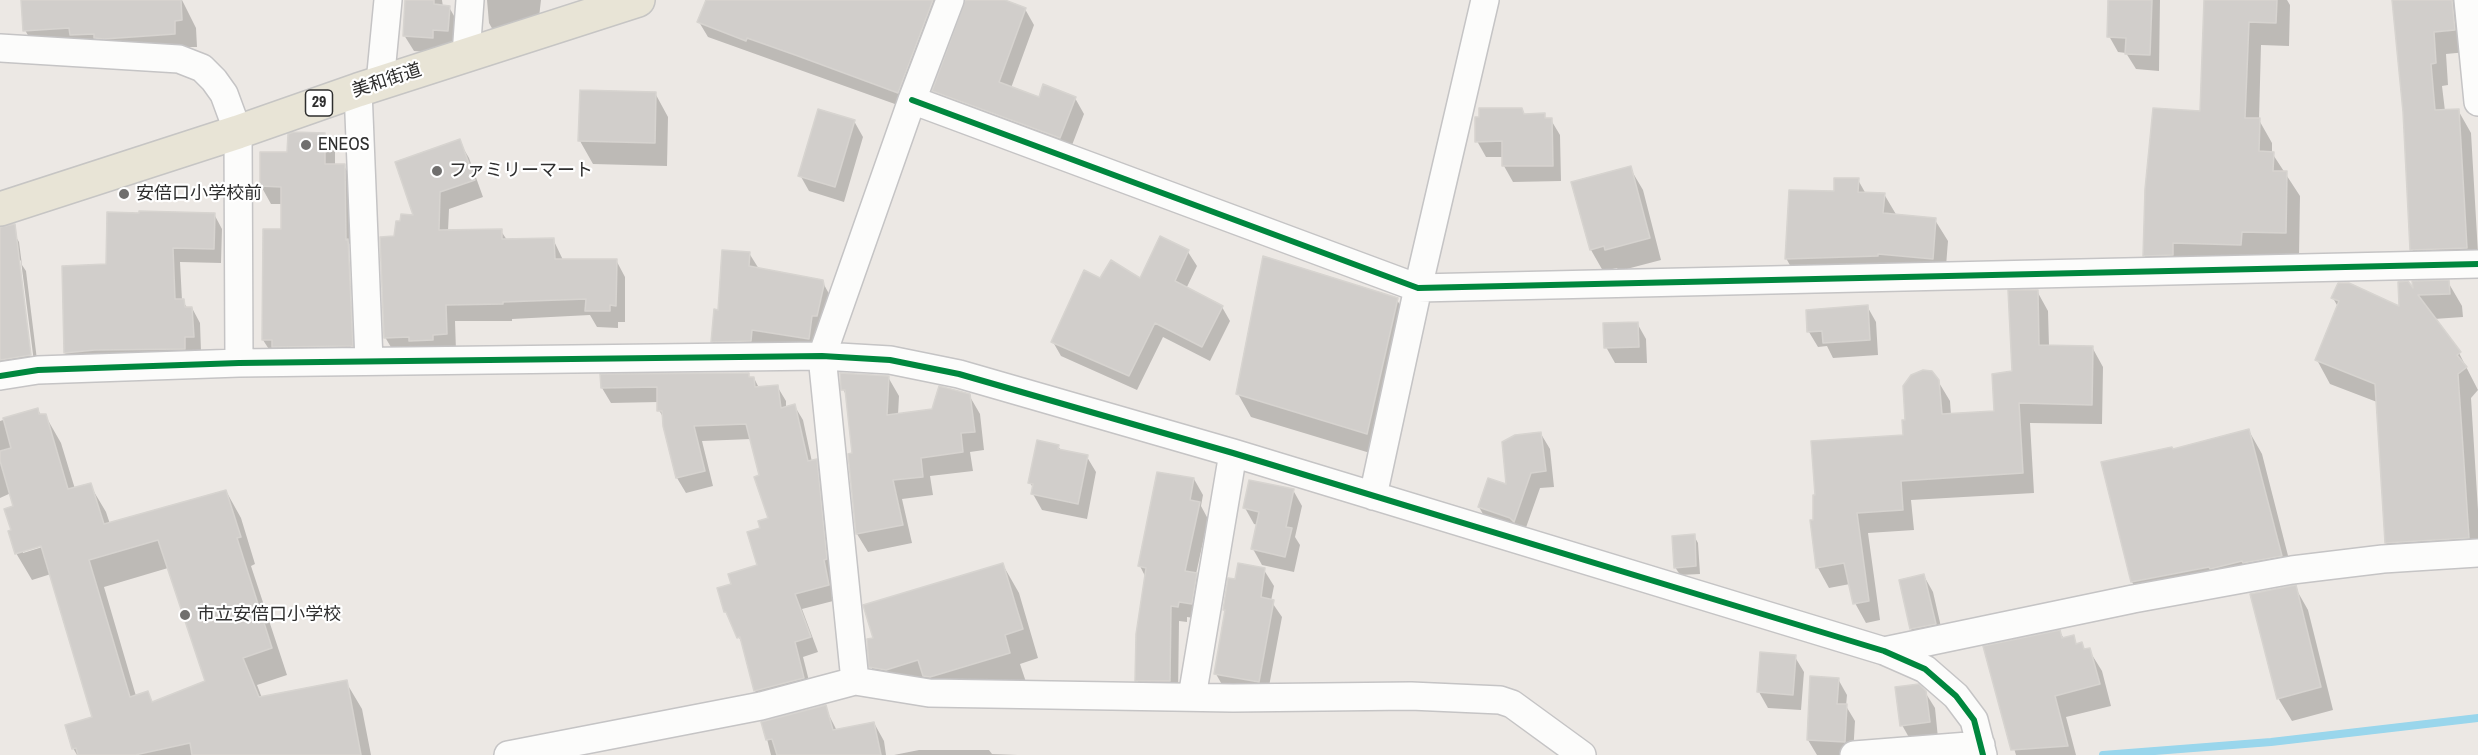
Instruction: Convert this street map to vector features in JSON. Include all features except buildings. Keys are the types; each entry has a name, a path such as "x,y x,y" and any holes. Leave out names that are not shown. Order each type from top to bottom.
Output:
{"main road":[{"name":"美和街道","path":"0,208 638,0"}],"street":[{"path":"369,361 369,87 388,0"},
{"path":"466,55 470,0"},
{"path":"855,681 822,356 912,100 950,0"},
{"path":"1373,496 1485,0"},
{"path":"2468,0 2478,102"},
{"path":"0,48 179,60 202,68 214,80 224,94 238,132 239,363"},
{"path":"912,100 1419,288 2478,264"},
{"path":"0,376 38,370 239,363 822,356 890,360 960,374 1233,453 1884,651 1925,669 1956,696 1974,720 1982,750 1854,755"},
{"path":"1192,697 1233,453"},
{"path":"1884,651 2133,599 2292,570 2383,559 2478,553"},
{"path":"508,755 598,746 855,681 929,693 1192,697 1412,696 1500,700 1512,704 1582,755"}],"waterway":[{"path":"2103,755 2271,742 2478,718"}],"cycle path":[{"path":"912,100 1418,288 2478,264"},
{"path":"0,376 38,370 239,363 822,356 890,360 959,374 1233,453 1884,651 1925,669 1956,696 1974,720 1983,755"}],"place":[{"name":"ENEOS","path":"306,145"},
{"name":"ファミリーマート","path":"437,171"},
{"name":"安倍口小学校前","path":"124,194"},
{"name":"市立安倍口小学校","path":"185,615"}]}
